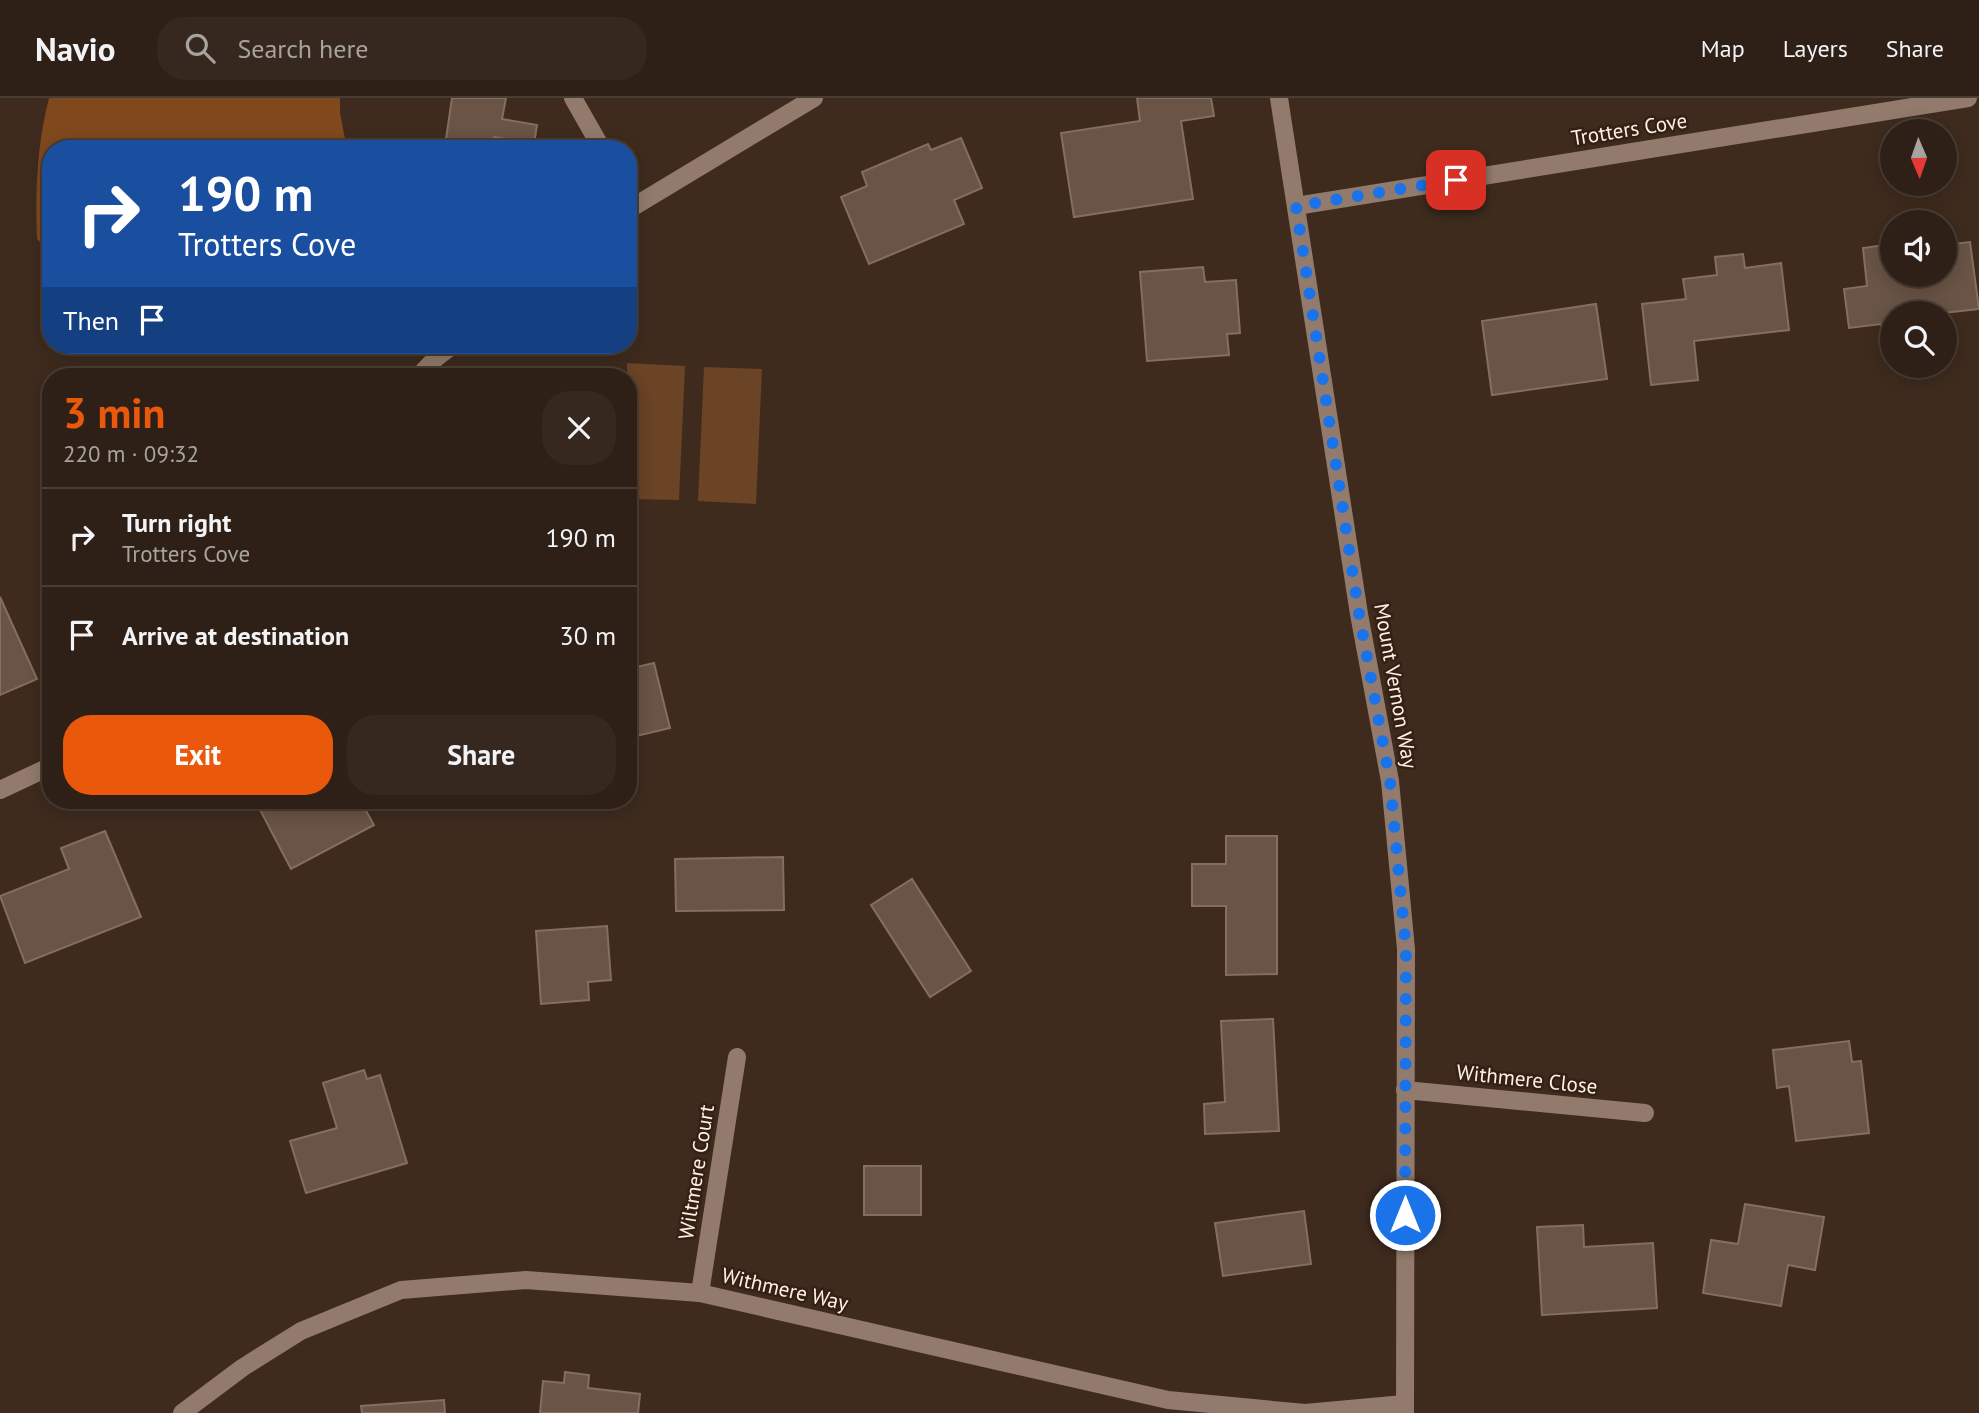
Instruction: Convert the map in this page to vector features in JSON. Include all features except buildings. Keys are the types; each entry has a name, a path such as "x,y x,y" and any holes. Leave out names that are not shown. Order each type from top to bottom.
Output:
{"street":[{"path":"573,98 598,140"},
{"path":"637,199 814,98"},
{"name":"Mount Vernon Way","path":"1279,98 1359,614 1390,781 1406,949 1404,1408"},
{"name":"Trotters Cove","path":"1296,206 1968,98"},
{"path":"427,368 441,354"},
{"path":"0,790 42,769"},
{"name":"Wiltmere Court","path":"700,1293 737,1058"},
{"name":"Withmere Close","path":"1405,1090 1645,1113"},
{"name":"Withmere Way","path":"182,1413 242,1368 301,1331 401,1290 526,1280 700,1293 1168,1400 1305,1413 1404,1408"}],"shaded area":[{"path":"49,98 340,98 345,140 42,140 42,244 37,239 36,221 39,151"},
{"path":"627,363 685,366 679,500 637,499 637,368 627,368"},
{"path":"704,367 762,369 756,504 698,501"}],"route":[{"path":"1405,1215 1406,949 1390,781 1359,614 1296,206 1456,180"}]}
